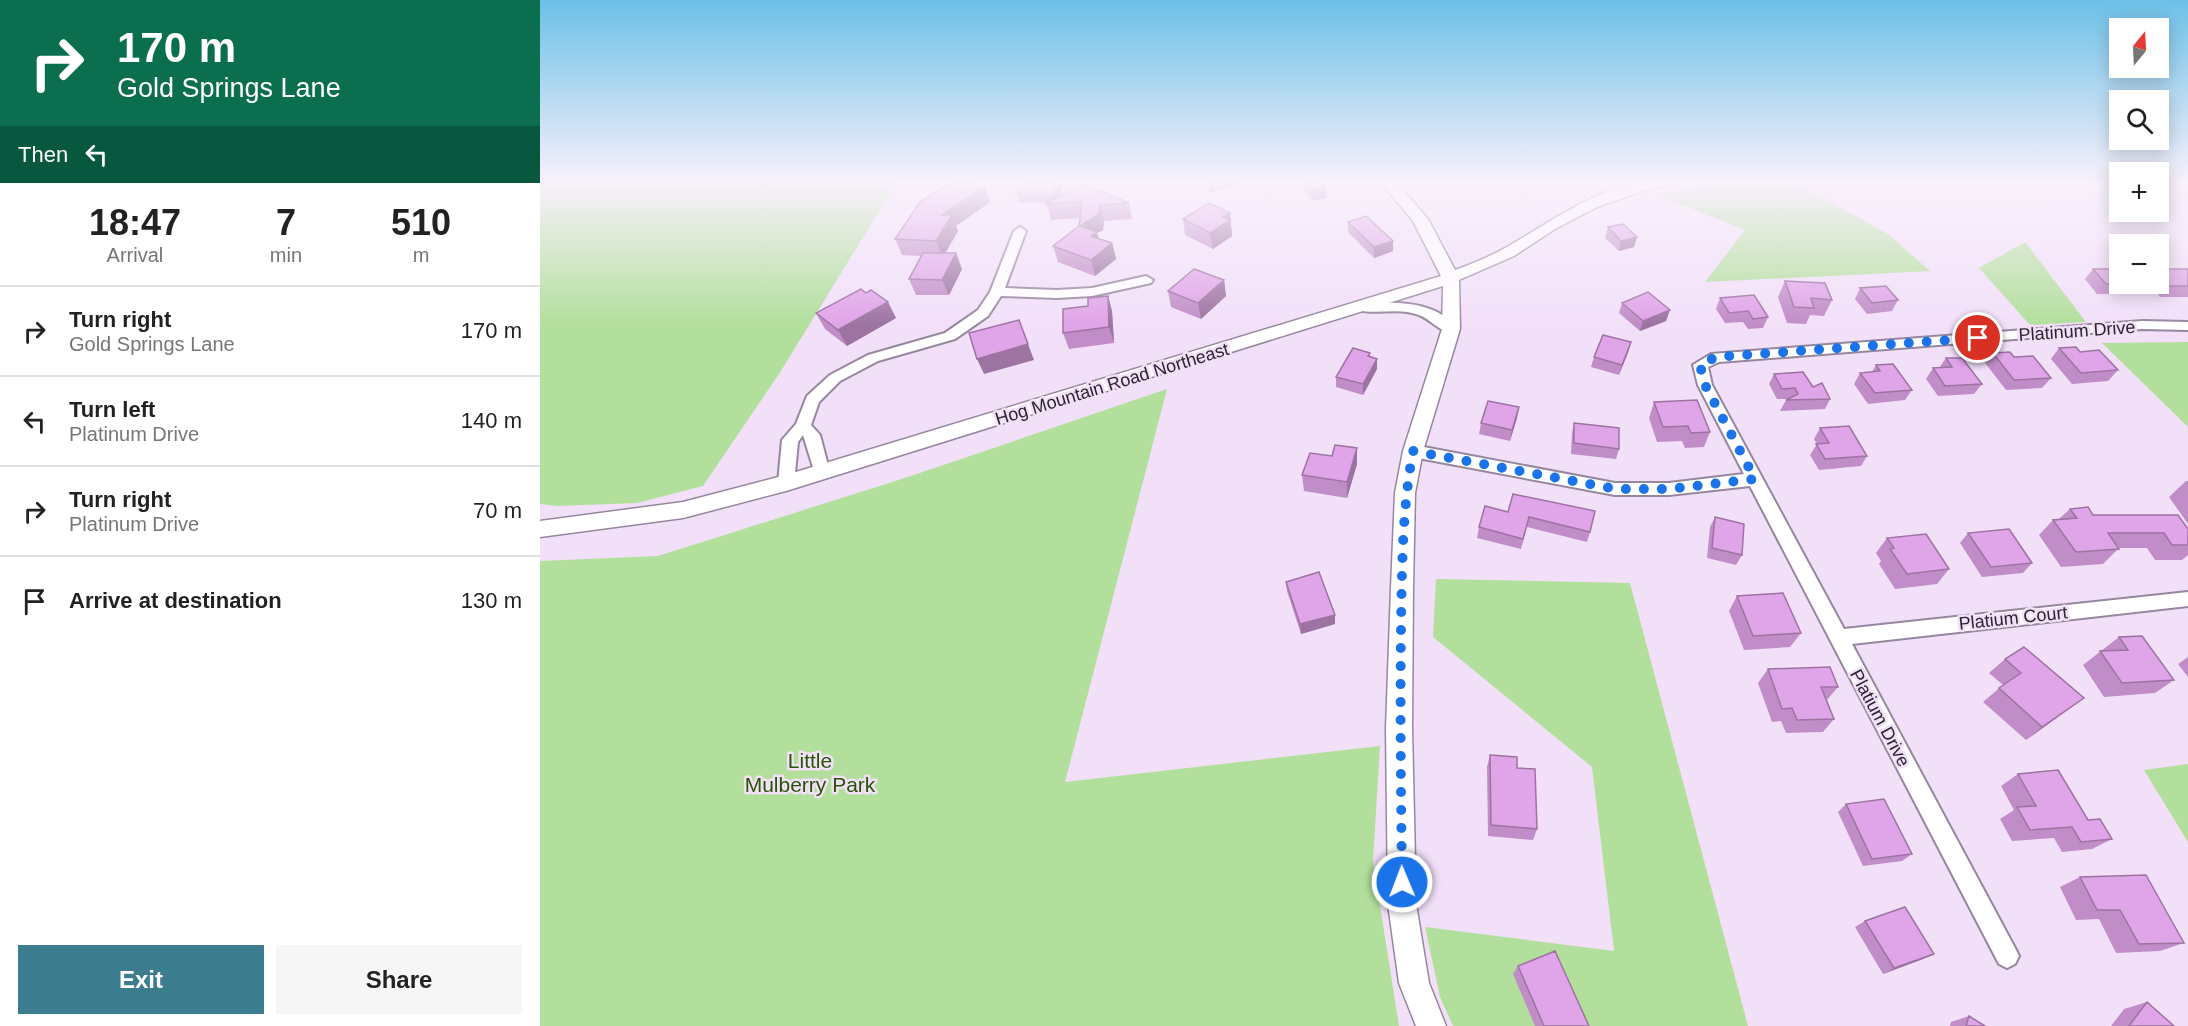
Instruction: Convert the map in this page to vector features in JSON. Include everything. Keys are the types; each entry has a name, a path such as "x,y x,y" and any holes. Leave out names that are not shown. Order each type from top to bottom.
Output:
{"street":[{"path":"1426,230 1451,279 1451,329 1413,451 1405,493 1399,728 1402,904 1414,983 1431,1026"},
{"name":"Hog Mountain Road Northeast","path":"540,529 683,510 786,483 1451,279 1509,253 1547,230"},
{"path":"786,483 790,440 803,426 812,400 836,378 873,358 950,336 983,313 997,292 1020,231"},
{"path":"997,292 1057,294 1092,292 1146,280"},
{"path":"1362,308 1419,309 1434,315 1451,329"},
{"name":"Platinum Drive","path":"1755,479 1701,375 1700,365 1716,357 2142,326 2188,326"},
{"path":"803,426 812,435 822,472"},
{"path":"1413,451 1616,489 1669,489 1755,479"},
{"name":"Platium Drive","path":"1755,479 2007,956"},
{"name":"Platium Court","path":"1838,638 2188,599"}],"green space":[{"path":"540,230 868,230 779,374 703,486 637,503 557,506 540,504"},
{"path":"1745,230 1881,230 1930,271 1705,282"},
{"path":"2025,242 2086,322 2030,325 1979,268"},
{"path":"2188,342 2188,427 2102,343"},
{"name":"Little Mulberry Park","path":"1167,389 1065,782 1380,746 1373,861 1399,1026 540,1026 540,561 658,556 908,477"},
{"path":"1436,579 1630,583 1748,1026 1453,1026 1440,997 1425,927 1614,951 1592,767 1433,637"},
{"path":"2188,764 2188,842 2144,770"}],"building":[{"path":"901,230 943,230 936,241 895,239"},
{"path":"1074,230 1091,230 1097,232 1091,236 1112,243 1091,260 1053,246"},
{"path":"1356,230 1381,230 1393,241 1374,247"},
{"path":"1611,230 1629,230 1637,237 1621,241"},
{"path":"923,253 956,253 942,280 909,279"},
{"path":"1194,269 1224,280 1198,303 1168,291"},
{"path":"2093,269 2109,269 2109,284 2106,284"},
{"path":"2169,269 2188,269 2188,286 2169,286"},
{"path":"1785,281 1825,283 1832,300 1811,298 1814,308 1794,307"},
{"path":"1886,286 1898,300 1872,303 1860,288"},
{"path":"861,289 866,293 871,290 888,302 838,330 816,313"},
{"path":"1648,292 1670,310 1643,321 1622,303"},
{"path":"1754,295 1768,317 1753,319 1748,311 1729,313 1720,298"},
{"path":"1108,296 1109,327 1063,333 1063,309 1088,306 1088,298"},
{"path":"1019,320 1028,344 977,359 969,333"},
{"path":"1603,335 1631,342 1622,365 1594,357"},
{"path":"2076,347 2080,352 2099,350 2118,370 2081,373 2059,348"},
{"path":"1353,348 1370,353 1368,356 1377,359 1363,384 1336,377"},
{"path":"2010,352 2014,357 2033,356 2051,378 2014,380 1993,353"},
{"path":"1946,358 1962,358 1982,384 1945,386 1933,368 1952,367"},
{"path":"1893,364 1912,390 1875,393 1860,373 1880,371 1876,365"},
{"path":"1803,372 1813,387 1822,383 1830,399 1786,400 1798,394 1795,388 1782,389 1774,374"},
{"path":"1697,400 1710,432 1691,433 1688,426 1663,427 1654,402"},
{"path":"1488,401 1519,407 1512,430 1481,423"},
{"path":"1574,423 1619,428 1619,449 1574,443"},
{"path":"1849,426 1867,456 1825,459 1816,444 1829,443 1820,428"},
{"path":"1335,445 1357,448 1347,482 1302,475 1310,453 1332,456"},
{"path":"1513,494 1595,511 1590,532 1529,517 1523,539 1479,527 1485,506 1508,512"},
{"path":"2088,507 2093,515 2178,515 2188,529 2188,545 2172,545 2164,533 2108,533 2119,549 2076,552 2053,520 2077,518 2070,509"},
{"path":"1715,517 1744,524 1742,555 1712,548"},
{"path":"2009,529 2032,563 1991,567 1968,533"},
{"path":"1926,534 1949,569 1907,574 1890,549 1894,548 1887,538"},
{"path":"1319,572 1335,615 1300,624 1286,582"},
{"path":"1783,593 1801,633 1753,636 1737,596"},
{"path":"2142,636 2174,680 2122,683 2100,651 2128,650 2119,637"},
{"path":"2024,647 2084,698 2042,727 1999,688 2021,673 2005,659"},
{"path":"1830,667 1838,687 1821,687 1834,719 1797,720 1792,708 1782,709 1768,669"},
{"path":"1490,755 1517,757 1517,768 1535,769 1537,829 1491,825"},
{"path":"2058,770 2088,820 2100,819 2112,839 2081,842 2072,827 2030,830 2017,807 2036,806 2018,774"},
{"path":"1884,799 1912,854 1872,859 1846,804"},
{"path":"2146,875 2184,943 2139,944 2120,910 2097,910 2080,877"},
{"path":"1905,907 1934,954 1894,968 1865,921"},
{"path":"1555,951 1589,1026 1544,1026 1518,966"},
{"path":"2147,1002 2174,1026 2129,1026"},
{"path":"1969,1016 1985,1026 1966,1026"}],"route":[{"path":"1402,882 1399,728 1402,588 1405,493 1413,451 1526,474 1616,489 1669,489 1755,479 1705,385 1700,365 1716,357 1978,338"}]}
